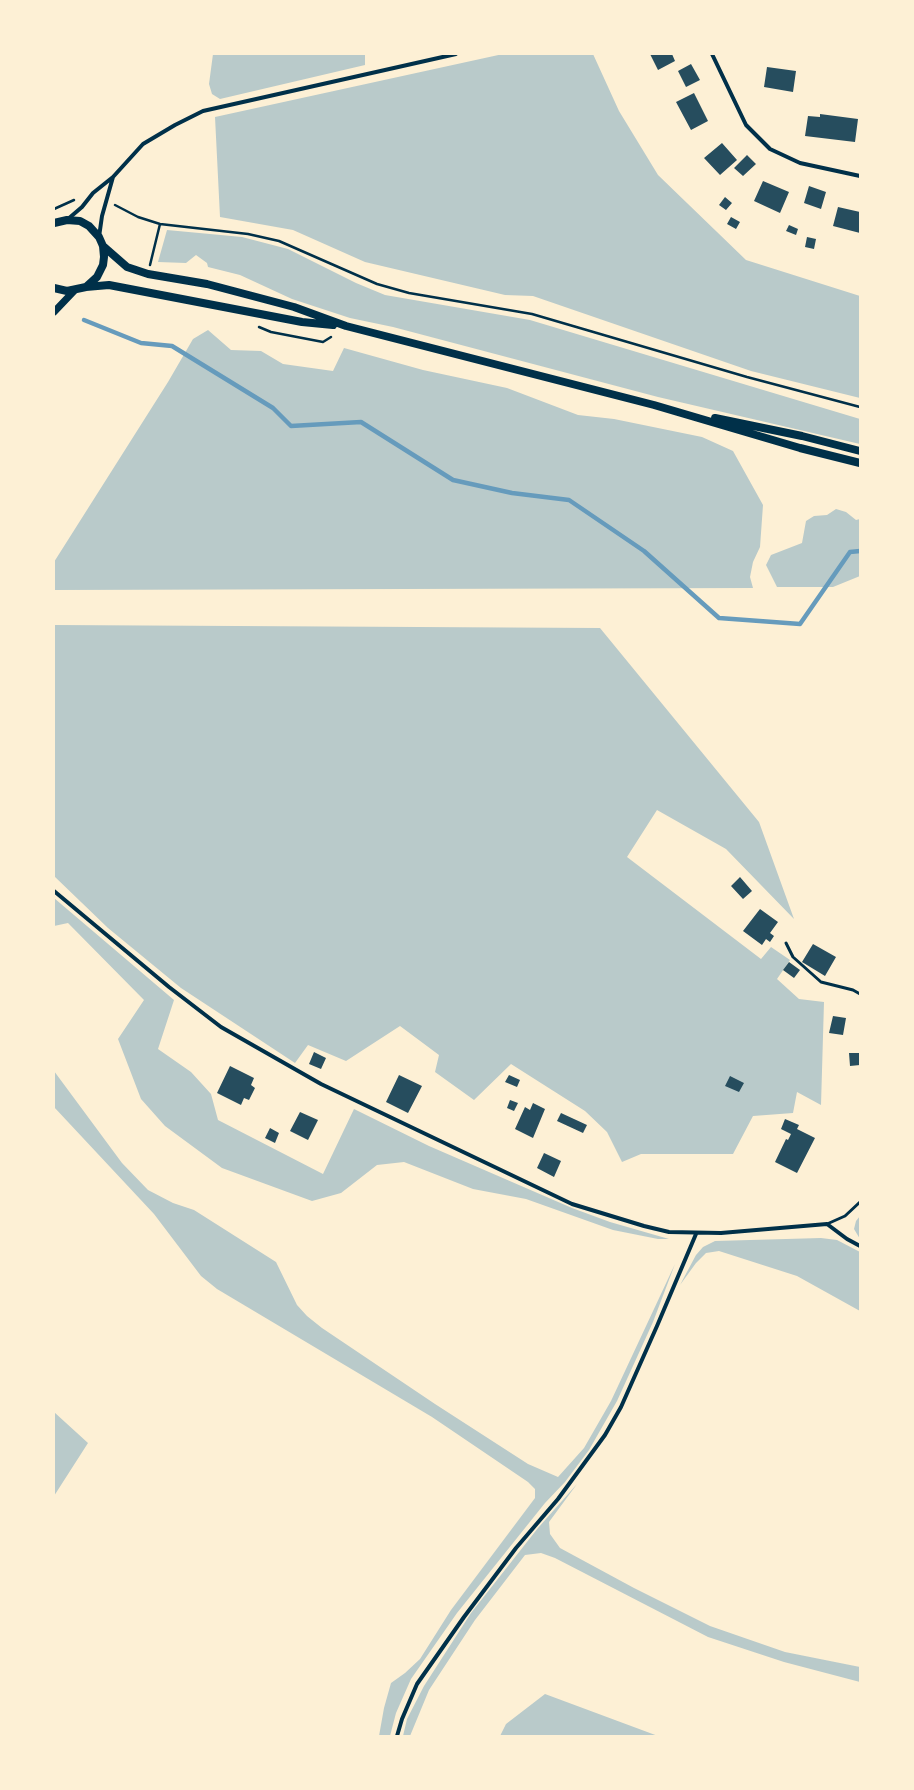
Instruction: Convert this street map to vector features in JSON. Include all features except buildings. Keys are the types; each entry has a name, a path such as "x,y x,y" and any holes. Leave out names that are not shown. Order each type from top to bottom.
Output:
{"main road":[{"path":"54,223 67,220 80,221 89,226 99,237 103,246 104,257 101,271 92,283 86,287"},
{"path":"103,246 127,267 148,274 207,284 294,307 346,326 654,405 800,448 860,463"},
{"path":"54,288 74,291 86,287 109,285 302,322 346,326"},
{"path":"654,405 802,436 860,451"}],"street":[{"path":"67,220 82,207 93,193 113,177 143,144 175,125 203,111 456,54"},
{"path":"712,54 746,125 770,149 800,163 860,176"},
{"path":"99,237 113,177"},
{"path":"54,312 74,291"},
{"path":"54,891 169,987 221,1027 322,1084 572,1204 669,1232 696,1234 827,1224 847,1239 860,1246"},
{"path":"397,1736 417,1684 478,1598 516,1548 558,1499 605,1435 621,1407 696,1234"}],"lane":[{"path":"786,943 793,956 821,982 853,990 860,994"},
{"path":"827,1224 845,1216 860,1202"}],"path":[{"path":"54,209 74,200 86,191 93,193"},
{"path":"107,201 138,217 160,224 248,234 279,241 377,284 408,293 532,314 860,408"}],"shaded area":[{"path":"213,54 365,54 365,65 220,99 212,94 209,84"},
{"path":"503,54 593,54 619,111 658,175 746,260 860,296 860,398 751,371 533,296 505,295 365,262 293,230 220,217 215,117"},
{"path":"167,230 242,237 288,249 356,283 385,295 530,320 860,419 860,444 658,397 393,327 350,318 292,299 240,275 208,267 207,263 196,255 186,263 158,262"},
{"path":"208,330 231,350 261,351 283,364 333,371 344,348 423,370 507,388 578,415 614,419 702,437 733,451 763,505 760,547 753,562 750,577 753,588 54,590 54,562 168,382 193,339"},
{"path":"836,509 846,512 856,520 860,519 860,576 833,587 777,587 766,565 771,555 802,543 806,521 814,516 827,515"},
{"path":"54,625 600,628 759,822 794,919 726,849 657,810 627,857 761,959 771,947 790,960 777,979 799,999 824,1002 821,1105 797,1092 793,1113 753,1116 733,1154 641,1154 622,1162 607,1132 585,1111 511,1064 474,1100 435,1072 439,1055 400,1026 346,1061 308,1045 295,1063 181,988 108,928 54,876"},
{"path":"54,898 174,1000 158,1049 191,1072 211,1094 218,1120 323,1174 354,1109 429,1146 572,1208 610,1222 669,1239 658,1239 613,1230 526,1199 473,1189 404,1162 377,1165 341,1193 312,1201 222,1168 165,1126 141,1099 118,1039 144,1000 68,923 54,926"},
{"path":"54,1071 122,1163 148,1190 173,1203 194,1210 276,1262 297,1305 307,1316 322,1328 528,1464 558,1477 584,1448 611,1401 675,1264 653,1322 617,1401 589,1450 565,1482 545,1503 457,1613 411,1679 396,1713 390,1736 379,1736 384,1708 391,1683 405,1673 420,1659 451,1610 535,1498 535,1489 528,1482 432,1417 217,1289 201,1276 154,1214 54,1107"},
{"path":"860,1216 860,1239 854,1229 856,1221"},
{"path":"821,1238 837,1240 860,1252 860,1311 797,1276 719,1251 706,1253 696,1263 680,1285 696,1255 703,1247 715,1241"},
{"path":"54,1412 88,1443 54,1496"},
{"path":"577,1484 549,1522 550,1534 560,1548 634,1588 710,1626 785,1652 860,1667 860,1682 784,1662 708,1637 555,1558 541,1553 525,1555 475,1620 429,1690 410,1736 403,1736 407,1719 424,1686 471,1613 538,1528"},
{"path":"545,1694 658,1736 500,1736 506,1724"}],"waterway":[{"path":"84,320 141,343 172,346 273,408 291,426 361,422 453,480 512,493 569,500 644,551 719,618 800,624 850,552 860,551"}]}
